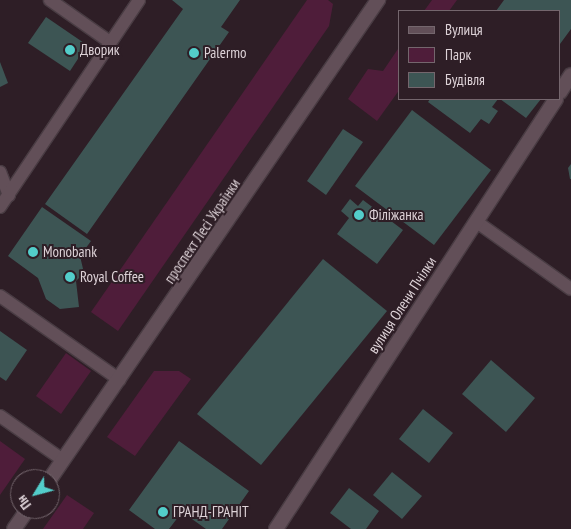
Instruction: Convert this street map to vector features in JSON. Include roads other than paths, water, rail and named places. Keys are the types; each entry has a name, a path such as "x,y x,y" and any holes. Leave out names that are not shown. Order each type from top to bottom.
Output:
{"main road":[{"name":"проспект Лесі Українки","path":"57,469 120,380 378,0"},
{"path":"561,90 571,75"},
{"name":"вулиця Олени Пчілки","path":"276,529 555,100"}],"lane":[{"path":"50,0 110,42"},
{"path":"0,207 139,0"},
{"path":"0,172 9,195"},
{"path":"477,222 571,289"},
{"path":"0,296 120,380"},
{"path":"0,416 63,460"}],"place":[{"name":"Дворик","path":"70,50"},
{"name":"Palermo","path":"194,53"},
{"name":"Філіжанка","path":"359,215"},
{"name":"Monobank","path":"33,252"},
{"name":"Royal Coffee","path":"70,277"},
{"name":"ГРАНД-ГРАНІТ","path":"163,512"}]}
